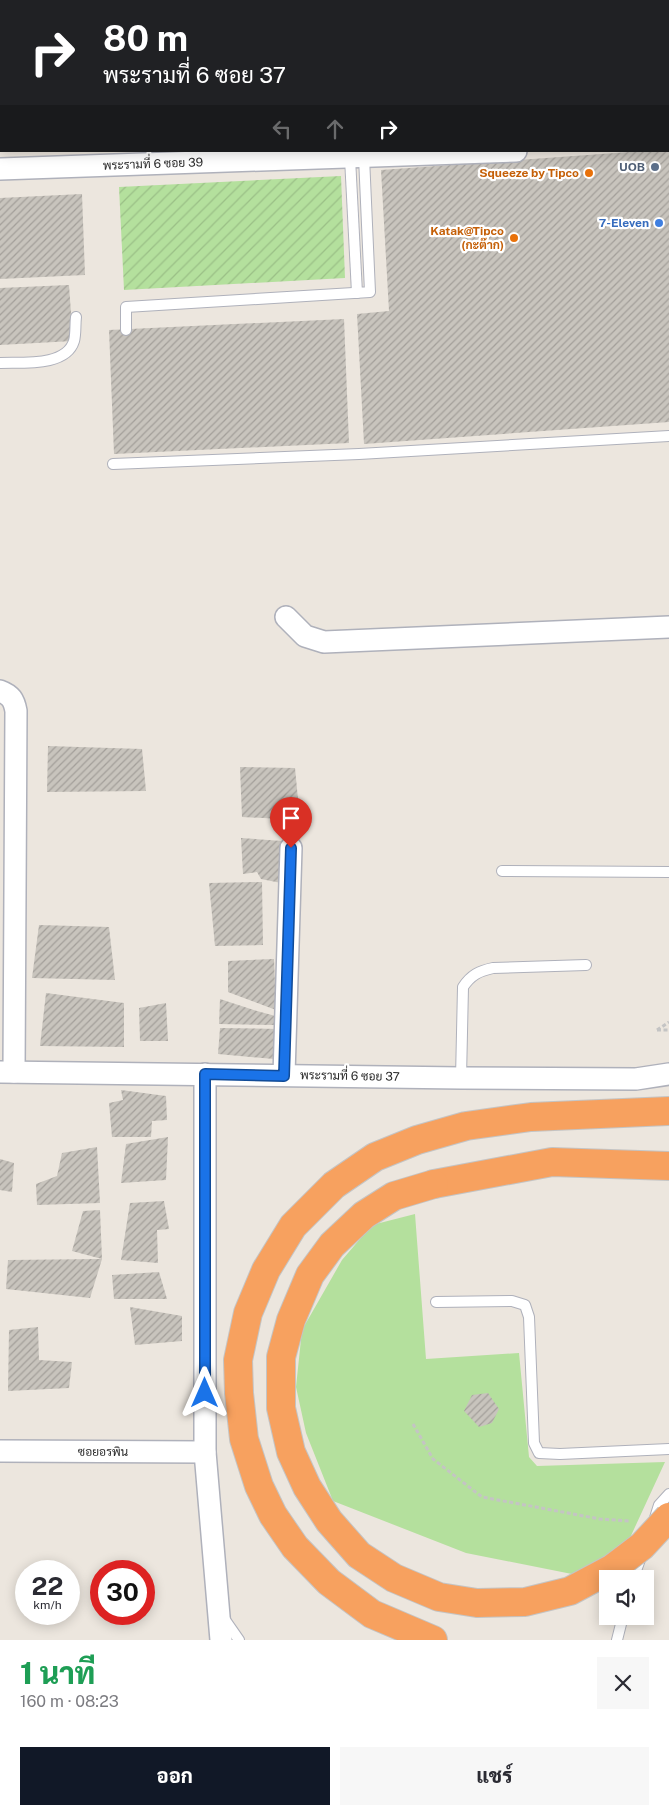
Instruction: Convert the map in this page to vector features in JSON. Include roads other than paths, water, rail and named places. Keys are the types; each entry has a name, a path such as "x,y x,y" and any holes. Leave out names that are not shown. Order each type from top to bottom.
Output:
{"highway":[{"path":"433,1640 372,1614 329,1582 295,1547 273,1515 259,1486 244,1439 239,1393 238,1360 248,1313 266,1270 293,1226 334,1184 375,1157 416,1140 466,1126 531,1117 669,1111"},
{"path":"661,1520 642,1546 613,1568 570,1591 525,1602 477,1604 439,1597 394,1578 359,1555 329,1521 307,1487 292,1452 281,1408 281,1357 291,1320 310,1275 332,1245 364,1215 394,1196 434,1184 552,1162 669,1166"}],"street":[{"name":"พระรามที่ 6 ซอย 39","path":"0,169 115,158 357,158 493,152"},
{"path":"286,617 305,636 324,642 669,627"},
{"path":"0,691 8,694 14,700 16,712 7,1072"},
{"path":"284,1076 291,848"},
{"name":"พระรามที่ 6 ซอย 37","path":"7,1072 636,1079 669,1074"},
{"path":"205,1074 205,1452 221,1640"},
{"name":"ซอยอรพิน","path":"0,1451 205,1452"}],"lane":[{"path":"126,330 126,307 370,292 357,158"},
{"path":"357,158 357,293"},
{"path":"0,363 55,360 67,353 74,341 76,317"},
{"path":"113,464 359,454 669,436"},
{"path":"502,871 669,872"},
{"path":"461,1078 463,987 469,978 480,971 493,968 586,965"},
{"path":"436,1302 512,1301 525,1305 529,1317 534,1442 539,1453 560,1454 669,1449"},
{"path":"638,1570 661,1520 659,1505 669,1494"},
{"path":"218,1610 239,1640"},
{"path":"617,1640 621,1625"}],"place":[{"name":"UOB","path":"655,167"},
{"name":"Squeeze by Tipco","path":"589,173"},
{"name":"7-Eleven","path":"659,223"},
{"name":"Katak@Tipco (กะต๊าก)","path":"514,238"}]}
